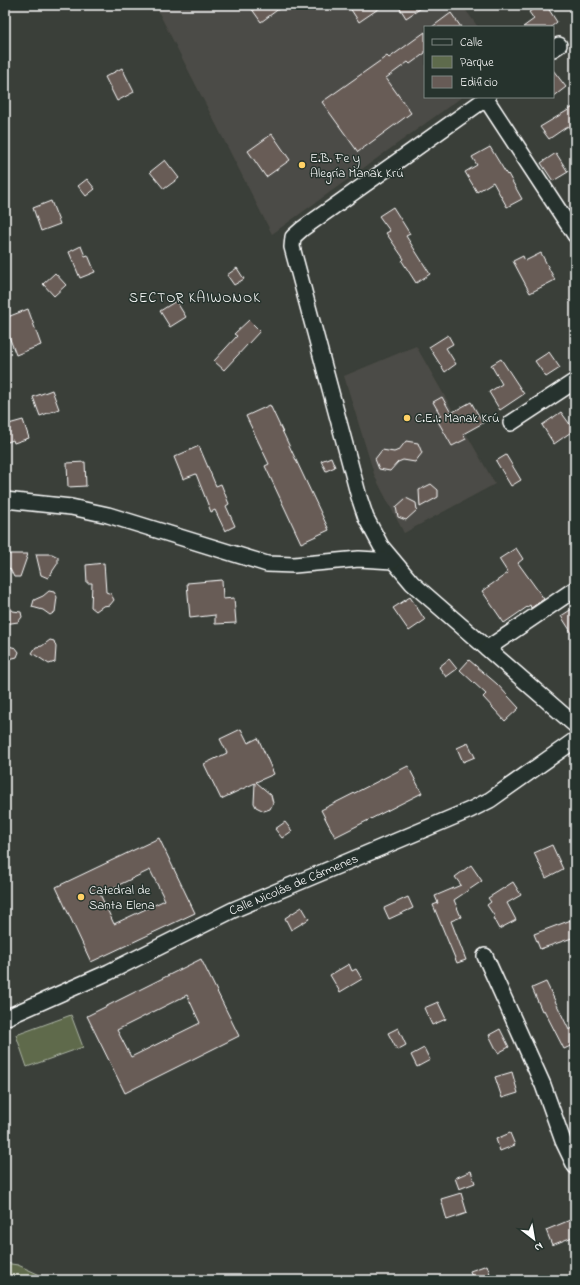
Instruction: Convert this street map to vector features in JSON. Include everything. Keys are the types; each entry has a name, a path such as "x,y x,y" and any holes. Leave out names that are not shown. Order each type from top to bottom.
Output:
{"street":[{"path":"575,235 487,98 302,229 293,237 291,241 295,263 360,497 373,532 381,546 412,583 575,725"},
{"path":"511,423 575,381"},
{"path":"5,500 71,507 108,515 267,564 294,565 359,559 393,561"},
{"path":"488,648 575,589"},
{"name":"Calle Nicolás de Cármenes","path":"5,1018 109,972 233,910 470,810 490,800 575,740"},
{"path":"485,956 543,1085 563,1141 575,1166"}],"shaded area":[{"name":"E.B. Fe y Alegría Manak Krú","path":"155,5 462,5 477,26 424,26 424,98 461,98 272,234"},
{"name":"C.E.I. Manak Krú","path":"416,346 495,484 404,533 375,477 344,376"}],"green space":[{"path":"71,1015 83,1047 27,1067 16,1035"},
{"path":"5,1263 18,1265 51,1280 5,1280"}],"building":[{"path":"249,5 284,5 261,22"},
{"path":"348,5 384,5 359,22"},
{"path":"398,5 426,5 406,18"},
{"path":"539,5 546,5 557,22 552,26 524,26 534,19 529,12"},
{"path":"451,13 460,26 433,26"},
{"path":"424,33 424,54 410,64 408,62 386,78 411,113 358,152 322,102 387,56 389,58"},
{"path":"122,68 134,92 117,101 105,77"},
{"path":"554,71 566,87 554,96"},
{"path":"575,106 575,138 568,126 549,139 540,127"},
{"path":"272,134 290,160 266,177 248,151"},
{"path":"490,147 522,199 507,207 493,182 477,192 465,172 477,165 472,157"},
{"path":"556,153 568,172 553,181 541,163"},
{"path":"165,160 179,178 164,189 150,172"},
{"path":"87,179 95,189 86,196 78,186"},
{"path":"51,201 60,224 41,231 33,208"},
{"path":"393,207 410,234 406,236 430,274 416,283 402,261 404,259 386,233 390,231 379,216"},
{"path":"81,246 85,256 88,255 95,272 80,278 69,252"},
{"path":"541,253 555,280 530,293 513,261 523,256 525,261"},
{"path":"237,268 244,279 234,285 227,275"},
{"path":"55,273 66,285 54,296 43,284"},
{"path":"176,301 186,317 170,327 160,311"},
{"path":"28,309 41,345 16,355 5,326 5,318"},
{"path":"249,320 260,331 224,370 214,361 237,336 234,334"},
{"path":"448,335 453,344 446,348 456,364 445,372 429,347"},
{"path":"549,352 560,368 546,377 535,361"},
{"path":"501,359 524,394 500,410 489,392 502,384 491,365"},
{"path":"52,390 59,409 40,416 33,397"},
{"path":"442,397 451,413 471,402 483,423 463,434 466,439 452,446 436,418 441,416 433,402"},
{"path":"270,405 329,530 301,543 265,466 269,464 246,416"},
{"path":"561,412 574,430 554,444 542,425"},
{"path":"23,420 29,438 14,443 13,440 5,443 5,425"},
{"path":"406,441 418,443 422,453 415,462 403,460 398,462 390,471 379,469 375,459 382,450 394,452 399,450"},
{"path":"199,446 216,486 221,484 229,504 226,506 235,526 225,531 215,510 211,512 196,474 183,479 174,457"},
{"path":"506,455 521,480 511,486 496,461"},
{"path":"331,457 335,467 326,471 321,461"},
{"path":"85,462 86,486 68,487 67,463"},
{"path":"431,484 438,490 438,497 420,507 419,490"},
{"path":"406,498 416,503 417,510 406,520 398,517 396,507"},
{"path":"516,548 523,559 518,563 544,599 531,608 530,605 504,623 482,591 508,573 499,559"},
{"path":"10,554 28,554 20,577 14,577 10,569 5,564 5,558"},
{"path":"36,554 52,554 58,557 58,563 48,578 41,575"},
{"path":"104,563 106,592 111,594 114,600 110,605 103,606 96,611 91,607 92,583 87,583 86,565"},
{"path":"222,580 223,599 234,598 236,623 215,624 215,615 190,618 187,583"},
{"path":"49,591 54,592 57,597 55,612 50,615 43,610 32,607 34,600 43,596"},
{"path":"410,597 425,620 409,631 393,608"},
{"path":"5,601 13,611 21,612 22,617 18,622 5,624"},
{"path":"575,607 575,638 561,616"},
{"path":"50,640 54,641 56,647 55,662 49,664 32,653 36,647 42,646"},
{"path":"5,645 16,648 19,652 17,657 5,660"},
{"path":"449,659 457,669 446,677 439,667"},
{"path":"469,660 497,684 519,708 505,721 483,697 486,694 460,670"},
{"path":"241,729 248,743 258,738 274,774 256,782 271,795 273,803 270,809 264,811 256,807 254,803 255,783 221,799 204,764 227,753 220,739"},
{"path":"468,743 475,757 463,762 457,748"},
{"path":"408,766 422,793 335,837 321,810"},
{"path":"285,822 292,831 282,838 275,829"},
{"name":"Catedral de Santa Elena","path":"159,838 195,913 91,962 56,887","holes":["150,870 165,900 114,924 100,894"]},
{"path":"552,845 563,869 546,878 534,853"},
{"path":"471,865 482,881 454,900 461,917 451,921 466,960 457,963 433,905 438,903 435,896 461,885 455,877"},
{"path":"513,882 521,895 507,903 516,920 499,929 493,918 495,917 487,905 491,902 488,898"},
{"path":"408,897 413,908 389,919 384,908"},
{"path":"302,907 309,919 291,930 285,918"},
{"path":"571,920 575,937 540,949 534,934"},
{"path":"201,959 239,1036 125,1093 87,1016","holes":["187,995 200,1023 131,1057 117,1030"]},
{"path":"349,964 352,971 356,969 362,979 340,992 330,975"},
{"path":"546,982 569,1030 575,1027 575,1044 564,1049 544,1010 542,1011 532,988"},
{"path":"438,1002 446,1019 432,1025 424,1008"},
{"path":"398,1028 406,1045 397,1050 388,1033"},
{"path":"500,1029 509,1047 498,1053 489,1035"},
{"path":"424,1048 430,1060 417,1067 411,1055"},
{"path":"512,1072 518,1093 502,1098 495,1077"},
{"path":"510,1133 515,1145 500,1151 496,1139"},
{"path":"471,1171 475,1183 459,1189 455,1178"},
{"path":"461,1193 467,1213 447,1220 441,1199"},
{"path":"575,1218 575,1236 552,1245 546,1230"},
{"path":"487,1265 492,1280 473,1280 470,1271"}],"place":[{"name":"E.B. Fe y Alegría Manak Krú","path":"302,165"},
{"name":"C.E.I. Manak Krú","path":"407,418"},
{"name":"Catedral de Santa Elena","path":"81,897"}],"district":[{"name":"SECTOR KAIWONOK","path":"195,298"}]}
